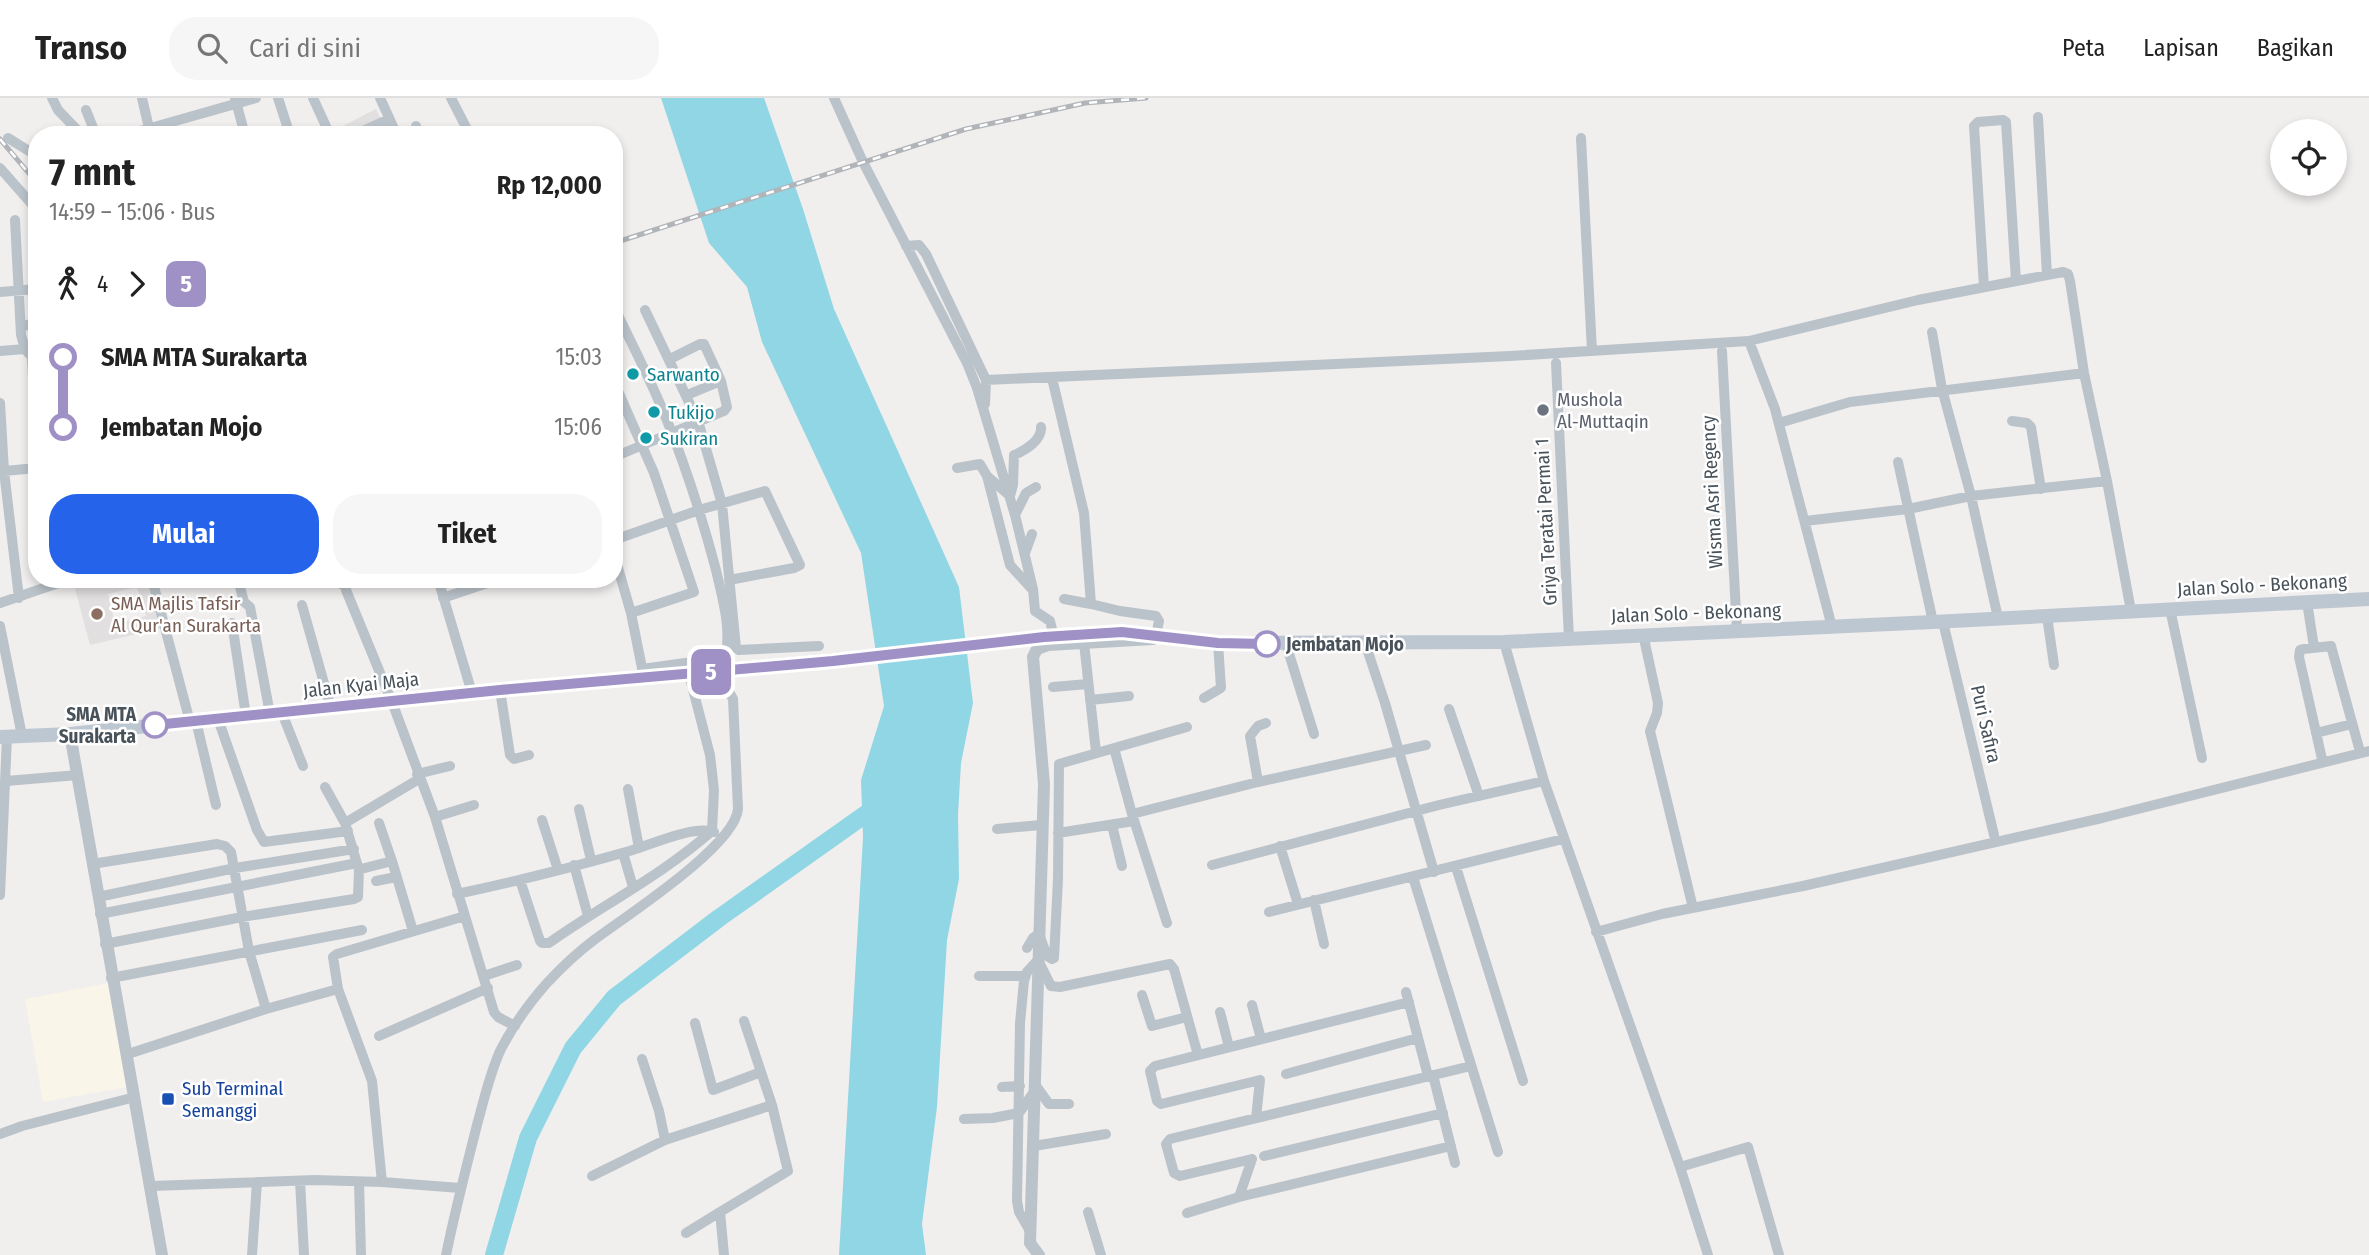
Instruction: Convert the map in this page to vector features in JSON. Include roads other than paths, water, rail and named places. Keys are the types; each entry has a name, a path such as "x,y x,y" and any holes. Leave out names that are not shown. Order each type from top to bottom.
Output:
{"main road":[{"name":"Jalan Solo - Bekonang","path":"722,671 1026,639 1122,632 1218,643 1504,642 2369,599"},
{"name":"Jalan Kyai Maja","path":"10,736 70,734 276,714 643,674 722,671"}],"street":[{"path":"52,98 58,110 73,126"},
{"path":"142,98 149,126"},
{"path":"155,126 236,100 256,98"},
{"path":"278,98 287,126"},
{"path":"313,98 326,126"},
{"path":"380,98 392,126"},
{"path":"451,98 465,126"},
{"path":"834,98 863,162 967,363 985,410 1015,514 1033,589 1035,611 1050,621 1054,637"},
{"path":"236,100 243,126"},
{"path":"86,110 92,126"},
{"path":"2038,117 2047,275"},
{"path":"374,126 389,119"},
{"path":"1984,287 1974,126 1978,122 2006,122 2016,281"},
{"path":"8,138 28,150"},
{"path":"1581,138 1592,351"},
{"path":"0,168 28,200"},
{"path":"15,220 21,327 28,347"},
{"path":"906,246 919,245 926,254 986,380 985,410"},
{"path":"986,380 1749,341 1918,300 2063,272 2069,278 2084,373 2131,611"},
{"path":"0,292 28,289"},
{"path":"645,310 698,421 722,504 737,649 819,646"},
{"path":"21,327 28,325"},
{"path":"623,327 671,432 699,510 723,601 727,624 726,654 643,674 623,585"},
{"path":"1932,332 1942,389 1971,496 1998,618"},
{"path":"1749,341 1779,423 1832,627"},
{"path":"623,453 724,411 727,407 721,381 704,344 670,359"},
{"path":"0,351 28,355"},
{"name":"Wisma Asri Regency","path":"1722,351 1737,631"},
{"name":"Griya Teratai Permai 1","path":"1556,363 1569,639"},
{"path":"1779,423 1850,402 2084,373"},
{"path":"1052,377 1084,513 1091,604"},
{"path":"687,395 721,381"},
{"path":"623,402 673,522 694,592 631,613"},
{"path":"0,403 4,471 19,598"},
{"path":"2012,421 2024,422 2031,427 2041,489"},
{"path":"1010,496 1014,455 1025,451 1040,436 1041,427"},
{"name":"Puri Safira","path":"1898,462 1994,835"},
{"path":"957,468 980,464 987,477 1010,565 1033,589"},
{"path":"4,471 28,469"},
{"path":"987,477 1010,496"},
{"path":"1805,521 1908,509 1971,496 2107,481"},
{"path":"1015,514 1028,490 1036,487"},
{"path":"623,537 673,522 699,510 760,491 767,492 800,565 729,580"},
{"path":"1025,554 1032,534"},
{"path":"0,603 40,588"},
{"path":"155,588 216,805"},
{"path":"240,588 244,602 250,607 276,714 303,766"},
{"path":"344,588 392,702 435,817 457,894 498,1017 515,1026"},
{"path":"440,588 472,693"},
{"path":"443,598 471,588"},
{"path":"1029,1243 1044,784 1033,657 1041,646 1163,636 1156,616 1064,599"},
{"path":"2307,602 2314,647"},
{"path":"302,605 331,708"},
{"path":"2171,609 2202,758"},
{"path":"2047,616 2054,665"},
{"path":"232,622 246,716"},
{"path":"0,626 10,736 0,895"},
{"path":"1643,634 1658,703 1650,731 1693,908"},
{"path":"1504,642 1563,839 1680,1167 1708,1255"},
{"path":"1084,643 1096,752"},
{"path":"1204,698 1221,688 1218,643"},
{"path":"1365,643 1418,811 1434,873"},
{"path":"1286,644 1314,734"},
{"path":"1595,932 2102,818 2364,750 2352,724 2333,649 2329,646 2300,650 2299,657 2322,759"},
{"path":"446,1255 460,1188 487,1089 501,1050 515,1026 547,984 591,943 693,866 736,822 738,809 733,699 722,671"},
{"path":"520,880 542,943 549,943 689,852 712,831 714,790 710,755 689,674"},
{"path":"1053,687 1088,684"},
{"path":"500,690 512,757 529,755"},
{"path":"1090,700 1129,696"},
{"path":"1448,709 1479,796"},
{"path":"218,719 257,830 264,842 347,827 418,777 450,766"},
{"path":"1258,782 1250,736 1258,726 1266,723"},
{"path":"2316,733 2352,724"},
{"path":"1039,934 1047,956 1053,959 1058,879 1059,764 1187,727"},
{"path":"70,734 111,978 152,1186 162,1255"},
{"path":"1058,833 1112,825 1258,782 1426,745"},
{"path":"1114,748 1167,923"},
{"path":"6,781 78,775"},
{"path":"1212,865 1544,781"},
{"path":"106,944 358,897 358,866 354,849 347,827 325,787"},
{"path":"628,789 639,848"},
{"path":"435,817 474,805"},
{"path":"579,809 591,860"},
{"path":"542,820 558,870"},
{"path":"379,823 413,931"},
{"path":"997,829 1041,825"},
{"path":"1112,825 1122,866"},
{"path":"457,894 623,853 700,830 724,836"},
{"path":"1269,912 1563,839"},
{"path":"92,864 217,844 225,846 231,852 249,951 266,1009"},
{"path":"1280,846 1297,904"},
{"path":"97,897 235,868 354,849"},
{"path":"623,853 633,887"},
{"path":"100,914 238,886 392,861"},
{"path":"575,865 588,916"},
{"path":"1456,867 1523,1081"},
{"path":"376,881 396,877"},
{"path":"1413,877 1498,1152"},
{"path":"1314,900 1324,944"},
{"path":"382,1182 372,1081 338,989 332,961 337,954 465,916"},
{"path":"111,978 362,930"},
{"path":"1027,948 1039,934"},
{"path":"1038,960 1025,976 1020,1023 1017,1200 1029,1243 1039,1255"},
{"path":"1038,960 1051,986 1060,987 1170,964 1174,969 1198,1055"},
{"path":"484,976 517,965"},
{"path":"979,976 1025,976"},
{"path":"379,1036 488,988"},
{"path":"128,1054 266,1009 338,989"},
{"path":"1142,995 1152,1026 1187,1017"},
{"path":"1255,1118 1260,1080 1159,1103 1150,1071 1155,1066 1261,1040 1408,997 1455,1163"},
{"path":"1252,1005 1261,1040"},
{"path":"1220,1012 1229,1047"},
{"path":"686,1234 788,1171 772,1105 744,1021"},
{"path":"695,1023 713,1090 761,1072"},
{"path":"1286,1074 1418,1038"},
{"path":"642,1059 659,1111 665,1140"},
{"path":"1239,1197 1252,1159 1180,1176 1174,1173 1166,1144 1170,1139 1471,1066"},
{"path":"1002,1087 1020,1086"},
{"path":"1034,1087 1049,1104 1069,1104"},
{"path":"964,1119 993,1118 1019,1113 1034,1087"},
{"path":"0,1134 135,1097"},
{"path":"592,1176 665,1140 772,1105"},
{"path":"1264,1156 1443,1113"},
{"path":"1034,1146 1106,1133"},
{"path":"1186,1213 1239,1197 1451,1146"},
{"path":"1680,1167 1748,1147 1779,1255"},
{"path":"252,1255 257,1181"},
{"path":"152,1186 300,1181 382,1182 460,1188"},
{"path":"300,1181 304,1255"},
{"path":"359,1183 361,1255"},
{"path":"720,1212 724,1255"},
{"path":"1088,1212 1101,1255"}],"water":[{"path":"661,98 764,98 834,309 959,587 973,703 961,763 958,814 959,879 947,940 937,1107 922,1224 926,1255 839,1255 863,837 861,780 884,706 861,553 762,342 747,287 709,243"}],"waterway":[{"path":"494,1255 528,1138 573,1048 614,998 719,918 880,804"}],"railway":[{"path":"623,240 966,129 1085,103 1146,98"},
{"path":"0,139 28,172"}],"place":[{"name":"Sarwanto","path":"633,374"},
{"name":"Mushola Al-Muttaqin","path":"1543,410"},
{"name":"Tukijo","path":"654,412"},
{"name":"Sukiran","path":"646,438"},
{"name":"SMA Majlis Tafsir Al Qur'an Surakarta","path":"97,614"},
{"name":"Jembatan Mojo","path":"1267,644"},
{"name":"SMA MTA Surakarta","path":"155,725"},
{"name":"Sub Terminal Semanggi","path":"168,1099"}]}
